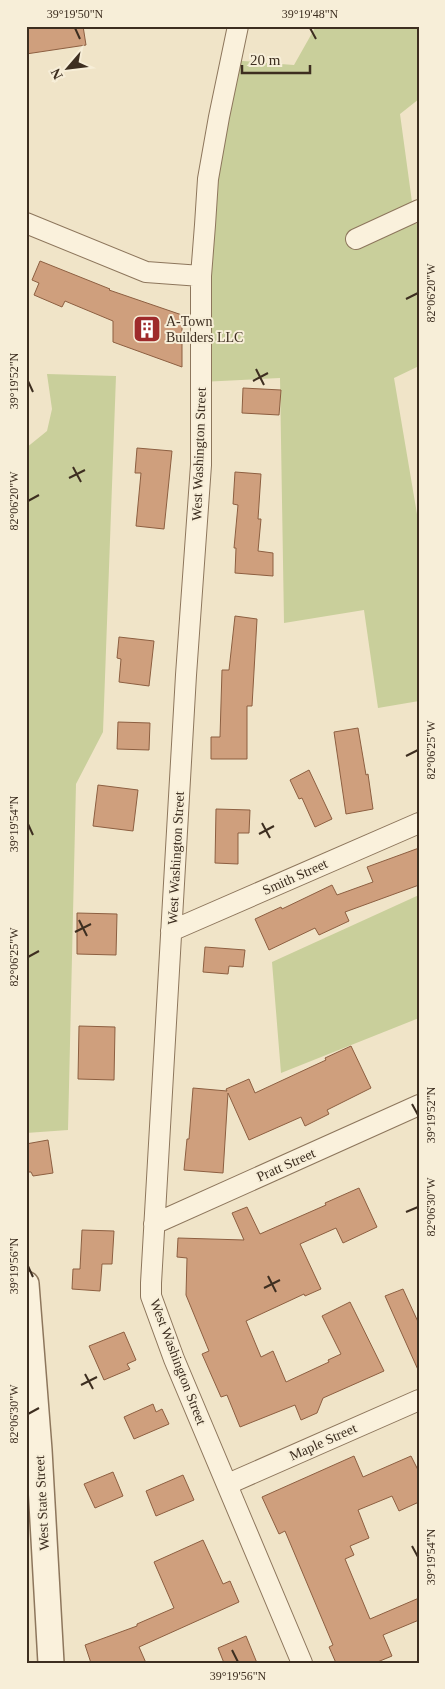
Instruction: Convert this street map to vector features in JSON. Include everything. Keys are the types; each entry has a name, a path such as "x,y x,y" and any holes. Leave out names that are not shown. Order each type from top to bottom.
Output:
{"street":[{"name":"West Washington Street","path":"238,26 208,179 201,276 201,465 186,675 151,1269 151,1296 174,1360 302,1663"},
{"path":"356,240 419,210"},
{"path":"26,223 146,272 201,276"},
{"name":"Smith Street","path":"171,931 419,823"},
{"name":"Pratt Street","path":"154,1224 419,1105"},
{"name":"West State Street","path":"26,1284 40,1467 51,1663"},
{"name":"Maple Street","path":"228,1484 419,1400"}],"green space":[{"path":"316,26 419,26 419,99 400,114 415,224 419,223 419,366 394,378 419,526 419,701 378,708 364,610 284,623 280,378 201,382 201,276 230,60 294,65"},
{"path":"47,374 116,376 103,732 76,784 68,1130 26,1133 26,448 47,431 52,409"},
{"path":"419,895 419,1018 281,1073 272,962"}],"building":[{"path":"26,26 83,26 86,45 26,54"},
{"path":"40,261 109,290 182,315 182,367 113,342 113,321 65,301 62,307 34,295 39,283 32,280"},
{"path":"243,388 281,390 279,415 242,413"},
{"path":"137,448 172,451 164,529 136,526 141,473 135,473"},
{"path":"235,472 261,474 258,519 261,519 258,551 273,553 273,576 235,573 236,548 234,548 238,505 233,504"},
{"path":"235,616 257,619 252,706 247,706 247,759 211,759 211,737 220,737 222,670 229,670"},
{"path":"119,637 154,641 149,686 119,682 121,659 117,658"},
{"path":"118,722 150,723 149,750 117,749"},
{"path":"358,728 373,809 346,814 334,732"},
{"path":"309,770 332,819 315,827 302,798 299,799 290,780"},
{"path":"98,785 138,790 133,831 93,826"},
{"path":"216,809 250,810 249,833 238,833 238,864 215,863"},
{"path":"419,848 419,885 345,912 349,921 319,935 315,928 269,950 255,919 281,907 282,909 332,885 337,895 373,882 367,867"},
{"path":"77,913 117,914 116,955 77,954"},
{"path":"205,947 245,950 243,967 229,966 228,974 203,972"},
{"path":"79,1026 115,1027 114,1080 78,1079"},
{"path":"351,1046 371,1088 327,1110 329,1114 305,1126 301,1117 249,1140 228,1093 223,1173 184,1170 187,1139 189,1139 193,1088 227,1091 226,1089 249,1079 255,1093 326,1060 325,1058"},
{"path":"48,1140 53,1173 33,1176 31,1172 26,1172 26,1144"},
{"path":"359,1188 377,1227 343,1243 336,1228 300,1244 321,1289 305,1296 304,1294 246,1321 261,1357 273,1351 286,1382 329,1362 328,1360 341,1354 322,1316 350,1302 384,1371 323,1398 317,1413 301,1420 295,1405 240,1427 227,1395 221,1397 202,1354 209,1351 186,1295 187,1258 177,1257 178,1238 244,1240 232,1213 247,1207 260,1234 326,1205 325,1203"},
{"path":"82,1230 114,1231 112,1264 102,1264 100,1291 72,1289 73,1269 80,1269"},
{"path":"403,1289 419,1324 419,1372 385,1296"},
{"path":"124,1332 136,1360 127,1364 130,1369 104,1380 89,1346"},
{"path":"153,1404 156,1412 162,1409 169,1424 134,1439 124,1417"},
{"path":"354,1456 363,1477 411,1456 419,1472 419,1502 399,1511 392,1496 358,1510 369,1538 350,1546 354,1555 345,1559 370,1619 419,1598 419,1620 383,1635 392,1656 375,1663 336,1663 329,1647 333,1645 285,1531 279,1534 262,1497"},
{"path":"113,1472 123,1496 95,1508 84,1484"},
{"path":"183,1475 194,1500 156,1516 146,1491"},
{"path":"203,1540 223,1584 230,1581 239,1602 139,1647 146,1663 91,1663 85,1645 137,1626 137,1624 174,1608 154,1562"},
{"path":"246,1636 257,1663 224,1663 218,1648"}],"place":[{"name":"A-Town Builders LLC","path":"147,329"}]}
